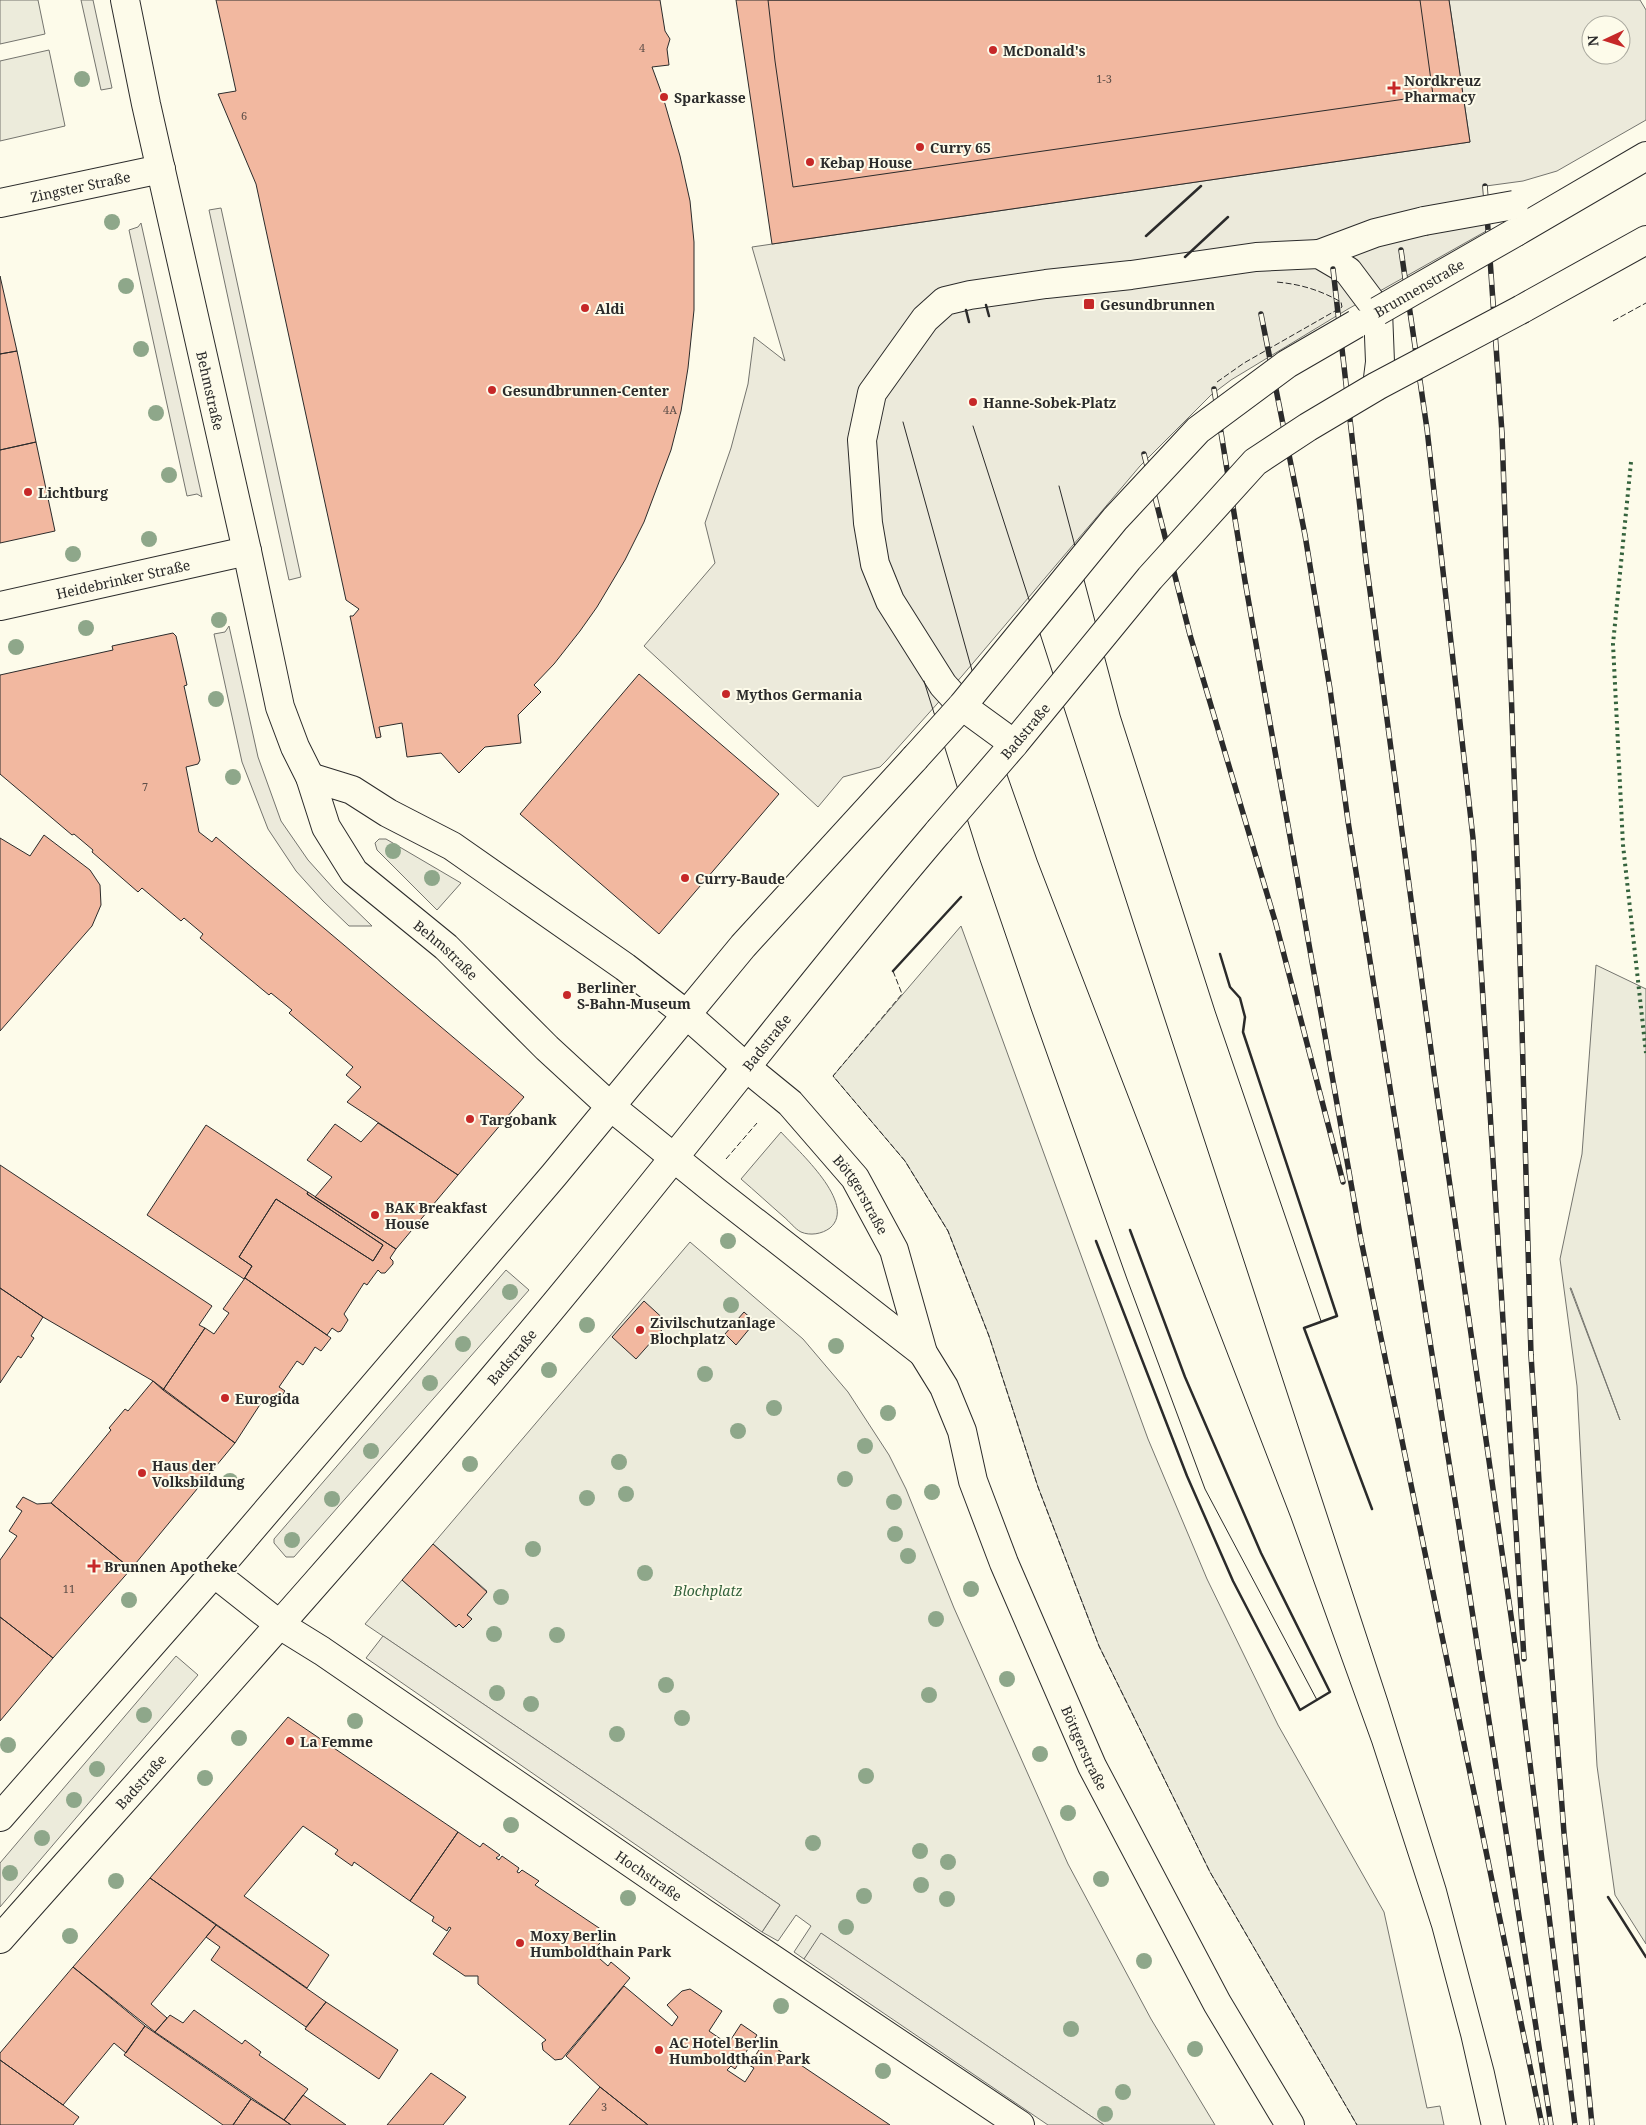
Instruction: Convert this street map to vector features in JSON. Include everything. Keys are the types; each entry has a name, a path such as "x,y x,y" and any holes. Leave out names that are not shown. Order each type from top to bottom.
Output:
{"main road":[{"name":"Behmstraße","path":"125,0 280,707 295,747 310,777 326,827 354,872 446,947 547,1048 610,1106 674,1157"},
{"name":"Brunnenstraße","path":"962,706 1116,519 1198,430 1287,364 1562,207 1646,156"},
{"name":"Zingster Straße","path":"0,203 161,169"},
{"path":"1014,744 962,706 943,685 890,601 875,564 868,522 862,440 872,393 924,319 945,301 970,294 1256,257 1319,254 1375,233 1424,221 1514,205 1562,207"},
{"path":"1377,386 1522,310 1646,240"},
{"path":"1319,254 1348,271 1378,311 1380,362 1377,386"},
{"name":"Badstraße","path":"0,1939 280,1625 517,1351 867,915 1014,744 1150,578 1255,462 1308,427 1377,386"},
{"name":"Heidebrinker Straße","path":"0,606 247,551"},
{"path":"0,1816 214,1573 610,1106 743,946 962,706"},
{"path":"310,777 352,790 388,813 452,846 625,968 686,1014"},
{"name":"Böttgerstraße","path":"686,1014 746,1068 790,1103 855,1178 894,1250 923,1353 944,1387 962,1431 973,1481 1004,1563 1092,1766 1217,2003 1290,2125"},
{"name":"Böttgerstraße","path":"674,1157 834,1285 923,1353"},
{"path":"214,1573 280,1625"},
{"name":"Hochstraße","path":"280,1625 322,1651 704,1914 1020,2125"}],"green space":[{"path":"0,0 38,0 45,34 0,44"},
{"path":"49,50 65,126 0,141 0,61"},
{"path":"379,839 386,839 461,883 437,910 377,850 375,843"},
{"path":"961,926 1148,1439 1207,1579 1278,1725 1384,1912 1427,2108 1440,2106 1444,2125 1357,2125 1210,1872 1099,1646 1038,1487 989,1336 948,1231 905,1161 833,1076"},
{"path":"1596,965 1646,989 1646,1944 1615,1895 1597,1766 1577,1386 1560,1259 1582,1154","holes":["1570,1288 1571,1288 1620,1420"]},
{"path":"781,1132 822,1178 837,1206 837,1218 830,1228 823,1232 812,1234 799,1231 741,1179"},
{"name":"Blochplatz","path":"690,1242 803,1339 848,1392 889,1455 906,1489 954,1608 1068,1864 1151,2019 1215,2125 1104,2125 822,1934 804,1959 794,1952 811,1926 796,1915 778,1941 762,1932 780,1905 365,1624 402,1580 456,1627 459,1624 463,1628 472,1619 467,1615 487,1591 433,1544"},
{"path":"506,1270 529,1290 294,1557 286,1557 274,1543 274,1539"},
{"path":"176,1656 198,1675 0,1907 0,1863"}],"shaded area":[{"path":"81,0 93,0 112,88 101,90"},
{"name":"Hanne-Sobek-Platz","path":"1449,0 1640,0 1646,10 1646,120 1557,171 1523,181 1486,186 1488,230 1348,309 1231,380 1211,395 1140,466 962,676 886,761 880,767 843,777 818,807 644,646 715,563 705,523 731,448 748,384 754,337 785,361 752,247 1470,142"},
{"path":"221,208 301,577 289,580 209,210"},
{"path":"141,223 202,497 197,494 187,496 129,230 138,227"},
{"path":"229,626 258,757 281,821 308,860 334,889 372,926 349,926 296,871 268,829 242,762 214,634 225,632"},
{"path":"383,1636 780,1905 762,1932 366,1658"},
{"path":"821,1933 1104,2125 1048,2125 804,1959"}],"building":[{"name":"Gesundbrunnen-Center","path":"216,0 660,0 665,31 670,39 667,49 669,65 652,67 680,156 690,201 694,242 694,310 688,368 681,411 671,450 644,522 625,560 597,607 580,631 554,664 534,685 541,692 518,715 521,743 485,747 459,773 441,753 407,757 402,723 379,727 381,737 376,738 350,616 353,616 359,609 346,600 256,184 218,94 236,91"},
{"path":"736,0 1449,0 1470,142 772,244"},
{"path":"768,0 1420,0 1433,95 793,187"},
{"path":"0,276 17,351 0,354"},
{"path":"17,351 36,442 0,450 0,354"},
{"path":"36,442 55,531 0,543 0,450"},
{"path":"173,633 176,636 187,685 184,686 200,760 198,764 186,767 199,832 212,842 216,837 524,1097 458,1175 347,1102 361,1087 346,1075 353,1067 289,1013 292,1010 271,993 269,995 200,938 203,934 184,918 181,921 142,888 138,892 92,852 93,850 74,834 72,835 0,774 0,675 113,650 112,646"},
{"path":"639,674 779,794 659,934 520,814"},
{"path":"44,835 90,870 100,885 101,905 92,926 0,1031 0,838 30,856"},
{"path":"378,1123 458,1175 396,1249 315,1197 332,1177 307,1160 335,1124 361,1142"},
{"path":"206,1125 308,1192 307,1194 383,1245 373,1261 276,1199 239,1257 252,1266 244,1279 147,1215"},
{"path":"0,1165 212,1306 199,1325 205,1328 163,1390 153,1381 43,1317 0,1288"},
{"path":"308,1192 396,1249 390,1258 393,1264 385,1273 381,1273 378,1270 367,1285 364,1283 344,1314 348,1320 341,1331 338,1332 332,1328 327,1335 244,1279 252,1266 239,1257 276,1199 373,1261 383,1245 307,1194"},
{"path":"245,1278 331,1338 321,1351 315,1347 303,1365 297,1361 279,1387 285,1391 273,1408 263,1400 235,1443 163,1390 205,1328 214,1334 229,1313 223,1309"},
{"path":"0,1288 43,1317 31,1336 34,1338 21,1358 18,1356 0,1383"},
{"name":"Zivilschutzanlage Blochplatz","path":"644,1301 668,1323 636,1359 612,1337"},
{"path":"744,1312 755,1322 736,1345 725,1334"},
{"name":"Haus der Volksbildung","path":"153,1381 235,1443 131,1569 51,1503 111,1430 109,1428 125,1409 128,1411"},
{"path":"23,1497 37,1504 51,1503 131,1569 53,1658 0,1617 0,1560 17,1536 9,1531 22,1511 16,1507"},
{"path":"433,1544 487,1592 467,1615 472,1619 463,1628 459,1624 456,1627 402,1580"},
{"path":"0,1617 53,1658 0,1721"},
{"path":"288,1717 458,1832 410,1901 354,1862 352,1866 335,1854 338,1850 303,1826 244,1896 329,1955 307,1988 150,1878"},
{"name":"Moxy Berlin Humboldthain Park","path":"458,1832 480,1847 483,1843 500,1855 496,1858 499,1860 502,1856 519,1868 517,1872 519,1873 522,1870 539,1881 535,1885 608,1934 592,1952 608,1966 611,1962 630,1978 562,2059 555,2060 543,2050 542,2043 546,2040 478,1984 478,1976 465,1976 433,1954 451,1928 449,1927 447,1931 432,1921 434,1917 410,1901"},
{"path":"150,1878 216,1925 151,2004 167,2018 155,2032 73,1967"},
{"path":"216,1925 326,2002 306,2027 211,1960 220,1947 206,1937"},
{"path":"73,1967 145,2026 126,2053 114,2043 63,2105 0,2060 0,2053"},
{"name":"AC Hotel Berlin Humboldthain Park","path":"624,1986 672,2026 678,2017 667,2005 682,1991 690,1989 722,2011 709,2031 728,2044 741,2024 757,2035 735,2069 731,2066 727,2070 745,2082 754,2068 749,2065 765,2041 890,2125 648,2125 600,2087 566,2056"},
{"path":"326,2002 398,2050 379,2079 305,2029"},
{"path":"194,2010 242,2044 245,2040 261,2052 259,2055 308,2089 284,2120 155,2032 170,2015 183,2023"},
{"path":"145,2026 251,2099 233,2125 223,2125 124,2055"},
{"path":"0,2060 79,2117 73,2125 0,2125"},
{"path":"431,2073 466,2097 443,2125 387,2125"},
{"path":"600,2087 648,2125 569,2125"},
{"path":"303,2095 346,2125 291,2125 284,2120"},
{"path":"251,2099 284,2120 291,2125 233,2125"}],"tram line":[{"path":"903,422 978,692 1037,860 1291,1518 1372,1743 1432,1928 1461,2037 1481,2125"},
{"path":"973,426 1388,1701 1446,1888 1494,2070 1506,2125"},
{"path":"1059,486 1120,715 1215,1011 1321,1321"},
{"path":"924,681 980,860 1031,1009 1127,1279 1205,1489 1317,1700"}],"railway":[{"path":"1485,186 1502,433 1518,885 1531,1355 1564,1833 1592,2125"},
{"path":"1401,250 1427,429 1473,838 1524,1659"},
{"path":"1333,269 1366,561 1435,1080 1516,1651 1575,2125"},
{"path":"1261,314 1305,535 1330,689 1348,821 1551,2125"},
{"path":"1214,389 1245,581 1361,1240 1542,2125"},
{"path":"1144,454 1190,635 1276,924 1343,1182"}],"hedge":[{"path":"1631,462 1613,644 1623,845 1646,1053"}],"fence":[{"path":"1217,382 1244,363 1342,307 1341,302 1318,291 1293,284 1276,282"},
{"path":"1613,321 1646,303"},
{"path":"893,971 902,994 833,1076 905,1161 948,1231 989,1336 1038,1487 1099,1646 1210,1872 1357,2125"},
{"path":"726,1159 757,1123"}],"wall":[{"path":"1146,236 1201,186"},
{"path":"1185,257 1228,217"},
{"path":"986,305 989,316"},
{"path":"966,310 969,322"},
{"path":"893,971 961,897"},
{"path":"1220,954 1230,987 1240,998 1245,1017 1243,1032 1337,1316 1304,1328 1372,1509"},
{"path":"1096,1241 1187,1476 1233,1581 1300,1710 1330,1692 1261,1553 1185,1377 1130,1230"},
{"path":"1608,1897 1646,1957"}],"place":[{"name":"McDonald's","path":"993,50"},
{"name":"Nordkreuz Pharmacy","path":"1394,88"},
{"name":"Sparkasse","path":"664,97"},
{"name":"Curry 65","path":"920,147"},
{"name":"Kebap House","path":"810,162"},
{"name":"Gesundbrunnen","path":"1089,304"},
{"name":"Aldi","path":"585,308"},
{"name":"Gesundbrunnen-Center","path":"492,390"},
{"name":"Hanne-Sobek-Platz","path":"973,402"},
{"name":"Lichtburg","path":"28,492"},
{"name":"Mythos Germania","path":"726,694"},
{"name":"Curry-Baude","path":"685,878"},
{"name":"Berliner S-Bahn-Museum","path":"567,995"},
{"name":"Targobank","path":"470,1119"},
{"name":"BAK Breakfast House","path":"375,1215"},
{"name":"Zivilschutzanlage Blochplatz","path":"640,1330"},
{"name":"Eurogida","path":"225,1398"},
{"name":"Haus der Volksbildung","path":"142,1473"},
{"name":"Brunnen Apotheke","path":"94,1566"},
{"name":"La Femme","path":"290,1741"},
{"name":"Moxy Berlin Humboldthain Park","path":"520,1943"},
{"name":"AC Hotel Berlin Humboldthain Park","path":"659,2050"}]}
